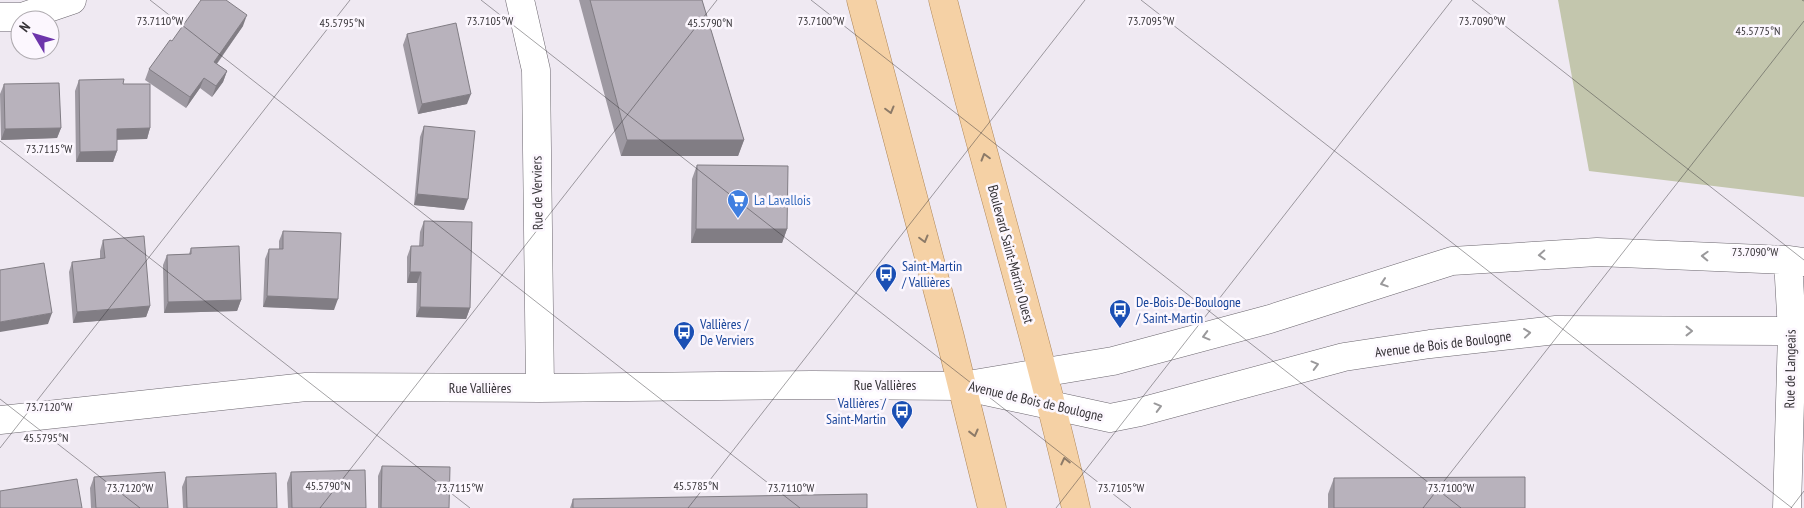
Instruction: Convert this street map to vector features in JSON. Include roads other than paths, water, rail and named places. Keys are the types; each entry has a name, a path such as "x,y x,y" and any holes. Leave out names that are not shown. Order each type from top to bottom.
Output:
{"main road":[{"path":"861,0 992,508"},
{"name":"Boulevard Saint-Martin Ouest","path":"943,0 1043,373 1076,508"}],"street":[{"path":"0,18 22,17 72,0"},
{"name":"Rue de Verviers","path":"520,0 536,70 540,388"},
{"name":"Avenue de Bois de Boulogne","path":"962,386 1113,361 1270,319 1452,261 1597,252 1796,261"},
{"name":"Rue de Langeais","path":"1787,508 1798,331 1796,261"},
{"name":"Avenue de Bois de Boulogne","path":"962,386 1110,418 1344,357 1430,344 1556,330 1798,331"},
{"name":"Rue Vallières","path":"0,420 306,387 962,386"}],"place":[{"name":"La Lavallois","path":"738,219"},
{"name":"Saint-Martin / Vallières","path":"886,293"},
{"name":"De-Bois-De-Boulogne / Saint-Martin","path":"1120,329"},
{"name":"Vallières / De Verviers","path":"684,351"},
{"name":"Vallières / Saint-Martin","path":"902,430"}]}
